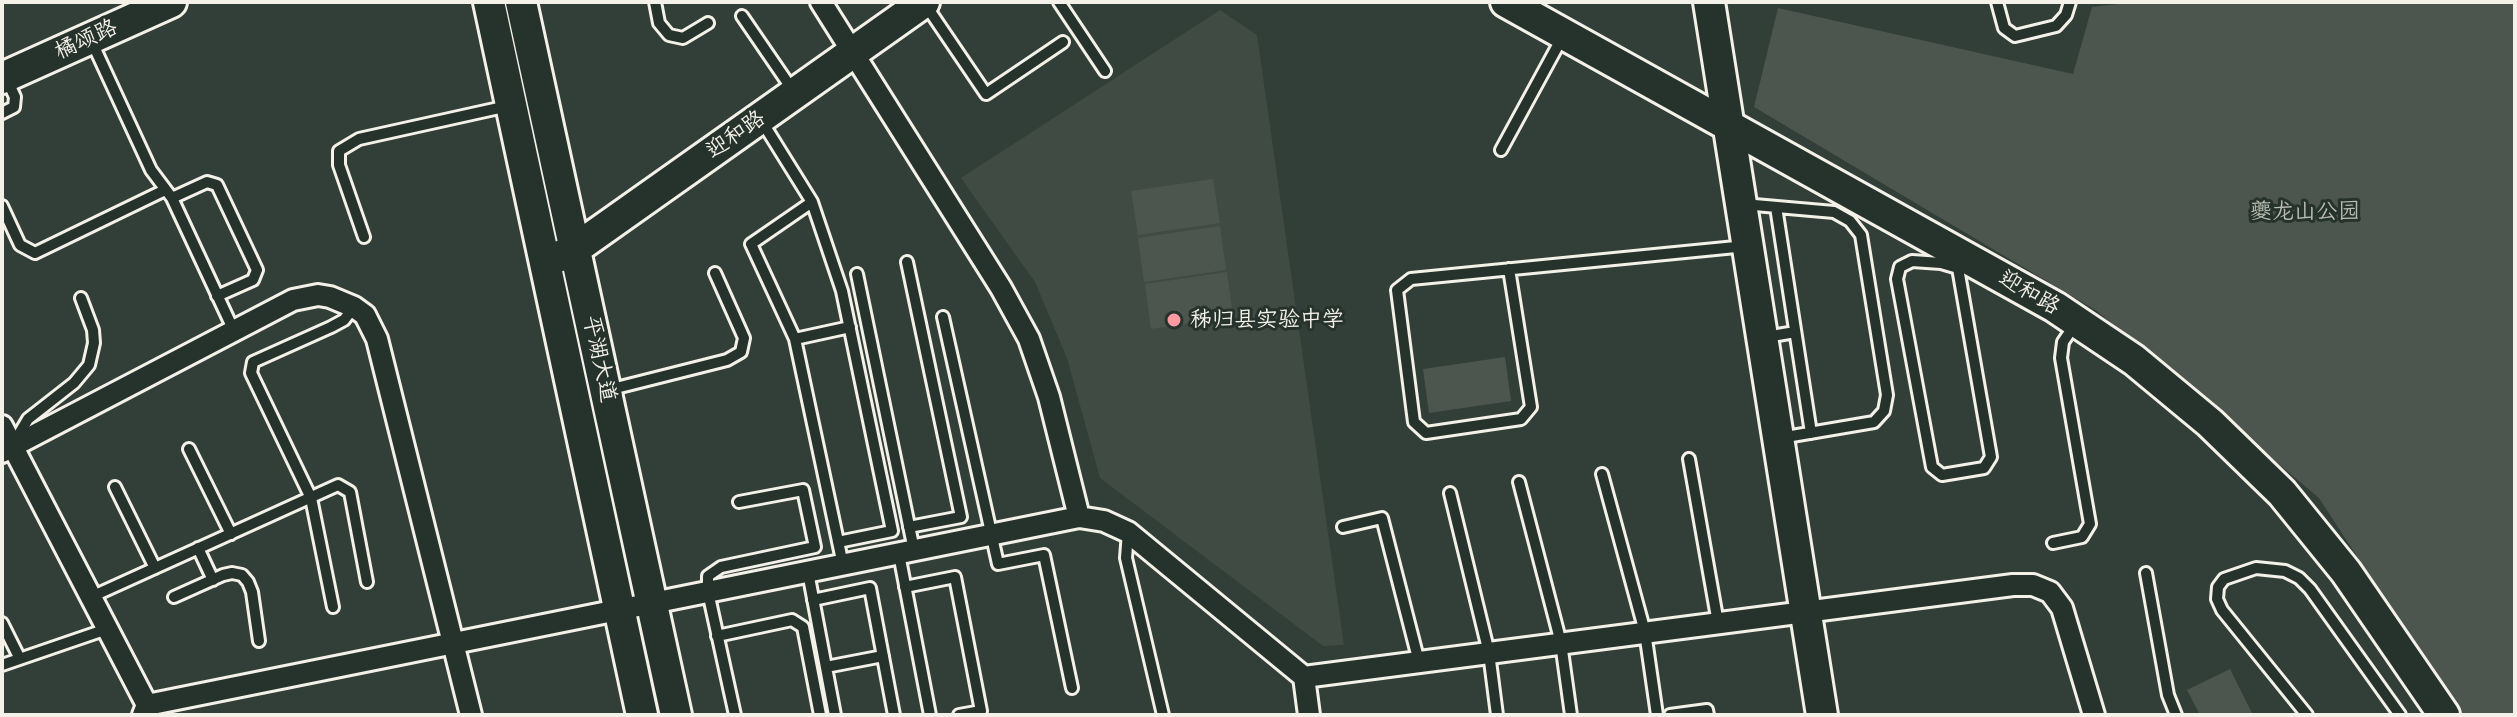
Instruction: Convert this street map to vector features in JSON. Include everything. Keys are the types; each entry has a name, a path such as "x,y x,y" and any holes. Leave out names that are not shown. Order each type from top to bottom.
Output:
{"main road":[{"name":"橘颂路","path":"4,78 170,2"},
{"path":"483,2 497,40"},
{"name":"平湖大道","path":"489,2 642,715"},
{"name":"平湖大道","path":"521,2 579,246 657,602 676,715"},
{"name":"迎和路","path":"545,263 579,246 924,2"},
{"name":"迎和路","path":"1506,2 1545,17 1960,262 2077,321 2134,360 2174,391 2282,493 2346,572 2437,713"},
{"path":"1709,2 1822,715"}],"street":[{"path":"821,2 1001,288 1029,339 1049,397 1079,517"},
{"path":"7,449 293,300 330,297 354,307 365,315 377,339 471,715"},
{"path":"2,426 7,449 91,597 147,712 453,643 1079,517 1104,521 1128,532 1304,677 1309,715"},
{"path":"1304,677 2013,585 2033,585 2057,599 2066,616 2094,715"}],"lane":[{"path":"531,2 579,246 616,388 657,602 688,715"},
{"path":"655,2 659,23 669,35 683,38 708,23"},
{"path":"924,2 986,94 1063,42"},
{"path":"1059,2 1105,71"},
{"path":"1997,2 2004,28 2015,36 2056,26 2066,15 2070,2"},
{"path":"742,16 796,93"},
{"path":"1501,150 1545,17"},
{"path":"90,38 151,170 168,194 234,331"},
{"path":"2,113 14,107 15,97 4,78"},
{"path":"364,237 339,165 339,151 359,139 511,106"},
{"path":"760,118 812,202 842,291 892,531 838,542"},
{"path":"2,206 20,245 35,253 168,194 207,182 217,185 257,270 253,280 217,296"},
{"path":"812,202 751,244 795,339 843,565"},
{"path":"1741,204 1834,212 1850,221 1861,235 1887,395 1884,411 1874,422 1778,439"},
{"path":"1776,207 1811,433"},
{"path":"1509,269 1531,407 1521,419 1426,433 1414,422 1397,290 1411,279 1509,269 1748,246"},
{"path":"1912,261 1960,262 1991,457 1984,468 1942,475 1932,467 1897,279 1900,267 1912,261"},
{"path":"907,262 961,517 909,527"},
{"path":"616,388 727,360 741,352 744,338 715,273"},
{"path":"857,274 909,527 905,587 930,715"},
{"path":"7,449 28,419 74,383 89,365 94,343 93,330 81,298"},
{"path":"333,607 311,498 251,373 253,362 344,320 354,307"},
{"path":"943,317 998,564 1044,555 1072,688"},
{"path":"2053,543 2082,537 2090,524 2061,358 2063,342 2077,321"},
{"path":"795,339 850,327"},
{"path":"1762,337 1795,332"},
{"path":"189,449 231,534"},
{"path":"1689,459 1718,623"},
{"path":"1602,474 1645,632 1657,715"},
{"path":"1519,482 1561,643 1571,715"},
{"path":"91,597 338,485 350,492 367,582"},
{"path":"115,487 155,568"},
{"path":"735,715 708,592 708,576 721,567 815,547 803,490 739,502"},
{"path":"1450,493 1489,653 1497,715"},
{"path":"1343,527 1382,518 1419,662"},
{"path":"1128,532 1126,558 1163,715"},
{"path":"198,548 213,580"},
{"path":"2307,715 2222,610 2217,599 2218,587 2224,579 2256,568 2285,571 2299,578 2400,715"},
{"path":"808,572 835,715"},
{"path":"174,597 232,573 242,575 248,582 259,641"},
{"path":"2146,573 2168,695 2176,715"},
{"path":"905,587 955,577 981,711 959,715"},
{"path":"813,600 870,588 894,715"},
{"path":"717,636 792,620 803,627 820,715"},
{"path":"2,623 19,657"},
{"path":"2,665 107,629"},
{"path":"826,667 883,656"},
{"path":"1670,715 1707,710 1708,715"}],"shaded area":[{"name":"秭归县实验中学","path":"1220,10 1257,35 1344,645 1323,646 1100,478 1067,358 1035,282 961,178"}],"green space":[{"name":"夔龙山公园","path":"2136,2 2515,2 2515,715 2460,715 2319,498 2097,311 1754,107 1778,8 2073,74 2092,7"},
{"path":"1213,179 1220,223 1138,235 1131,191"},
{"path":"1220,226 1226,270 1144,282 1138,238"},
{"path":"1227,272 1233,317 1151,329 1145,284"},
{"path":"1505,357 1511,401 1429,413 1423,369"},
{"path":"2230,669 2253,715 2200,715 2187,690"}],"place":[{"name":"秭归县实验中学","path":"1174,320"}]}
